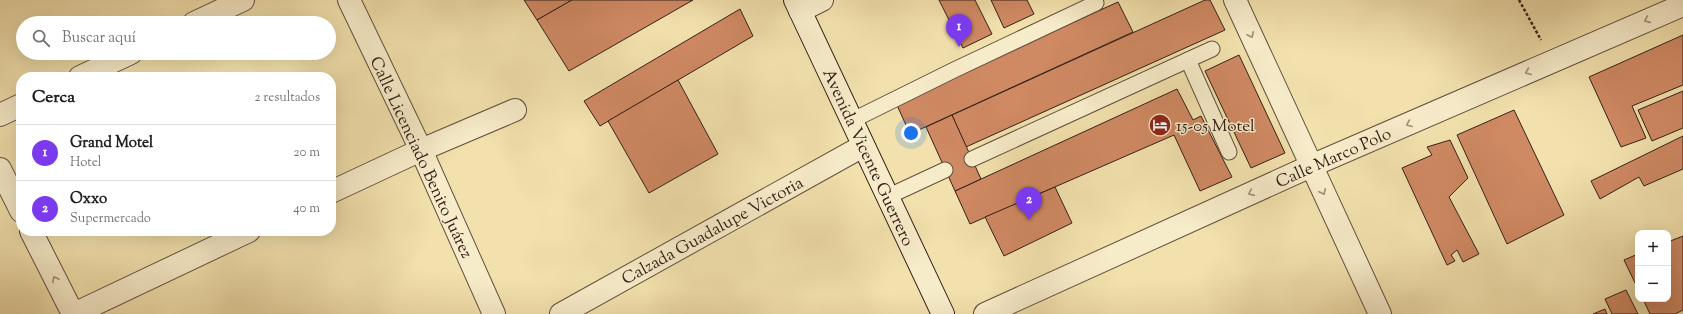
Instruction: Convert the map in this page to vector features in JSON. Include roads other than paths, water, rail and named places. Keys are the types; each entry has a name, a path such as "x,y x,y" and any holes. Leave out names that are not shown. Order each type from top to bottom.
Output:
{"street":[{"path":"209,16 243,0"},
{"name":"Calle Licenciado Benito Juárez","path":"349,0 421,150 494,314"},
{"path":"797,5 822,0"},
{"path":"1235,0 1380,314"},
{"name":"Avenida Vicente Guerrero","path":"797,5 943,314"},
{"name":"Calle Marco Polo","path":"985,314 1311,166 1683,5"},
{"path":"91,72 116,60"},
{"path":"0,114 16,107"},
{"path":"336,190 421,150 515,110"},
{"name":"Calzada Guadalupe Victoria","path":"566,313 863,146"},
{"path":"0,169 16,201"},
{"path":"34,236 73,314 238,236"}],"lane":[{"path":"851,121 954,70 1096,3"},
{"path":"972,159 1212,49"},
{"path":"1188,60 1229,152"},
{"path":"887,197 945,170"}],"place":[{"name":"Grand Motel","path":"959,47"},
{"name":"15-05 Motel","path":"1160,125"},
{"name":"Oxxo","path":"1029,220"}]}
